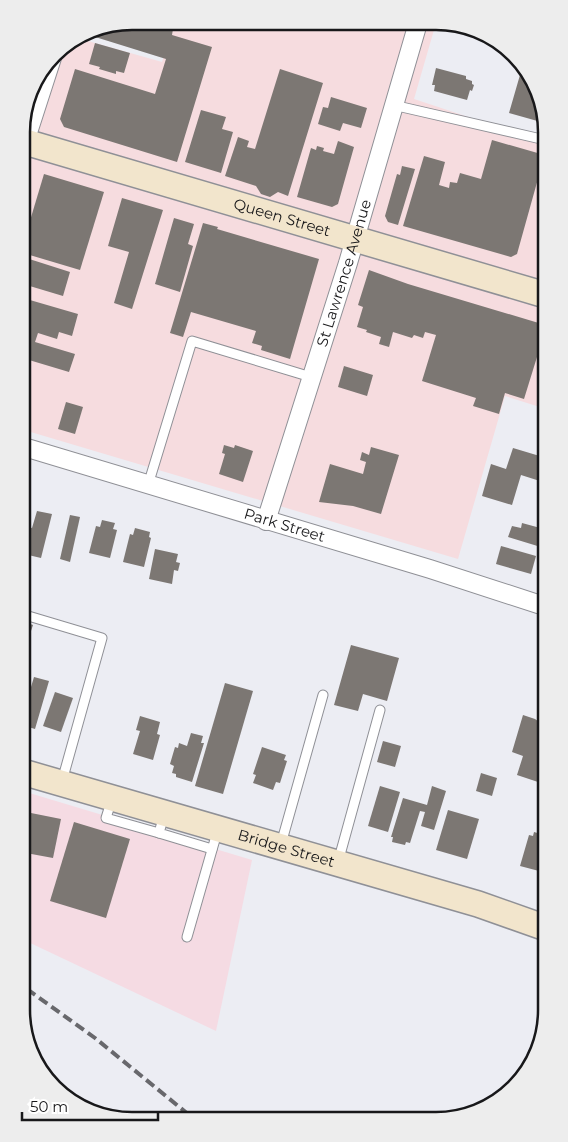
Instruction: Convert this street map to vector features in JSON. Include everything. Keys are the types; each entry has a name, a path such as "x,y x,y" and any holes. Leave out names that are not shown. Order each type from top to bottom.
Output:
{"main road":[{"name":"Queen Street","path":"30,147 538,292"},
{"name":"Bridge Street","path":"30,775 112,798 162,823 215,839 280,847 478,904 538,925"}],"street":[{"name":"St Lawrence Avenue","path":"266,521 354,240 416,30"},
{"path":"30,123 45,78"},
{"name":"Park Street","path":"30,449 430,569 538,604"}],"lane":[{"path":"394,105 538,139"},
{"path":"148,485 192,341 311,377"},
{"path":"30,617 102,638 61,784"},
{"path":"280,847 322,695"},
{"path":"338,863 380,710"},
{"path":"187,937 215,839"}],"shaded area":[{"path":"172,30 434,30 414,99 538,140 538,406 505,396 458,559 30,432 30,125 33,105 40,87 55,65 75,47 87,41 162,62"},
{"path":"30,793 252,860 216,1031 30,943"}],"building":[{"path":"125,30 173,30 172,35 212,47 177,162 64,127 60,119 75,69 155,94 166,59 95,37 105,33"},
{"path":"95,43 130,53 124,73 116,71 116,74 89,64"},
{"path":"436,68 466,76 466,79 472,81 474,85 472,91 470,90 467,100 434,91 435,85 432,85"},
{"path":"280,69 323,83 288,196 278,192 270,197 261,194 256,186 225,176 238,137 249,141 247,147 255,149"},
{"path":"520,74 533,99 537,121 509,113"},
{"path":"331,97 367,108 361,128 343,123 340,131 318,124 323,107 328,108"},
{"path":"201,110 226,117 222,129 233,132 221,173 185,162"},
{"path":"492,140 538,153 538,179 517,254 511,257 403,226 424,156 445,162 439,185 449,188 450,182 457,183 460,173 481,179"},
{"path":"338,141 354,147 338,204 332,207 297,197 311,148 316,150 317,146 324,148 323,151 334,154"},
{"path":"402,166 415,169 398,225 388,222 385,216 397,174 400,175"},
{"path":"44,174 104,192 80,270 30,255 30,221"},
{"path":"122,198 163,210 132,309 114,303 129,252 108,246"},
{"path":"174,218 194,224 188,244 193,246 180,292 155,284"},
{"path":"203,223 218,227 217,229 319,259 290,359 261,350 262,346 252,343 256,331 191,312 183,337 170,333"},
{"path":"30,259 70,272 63,296 30,286"},
{"path":"369,270 408,284 538,323 538,357 524,399 505,393 499,414 473,406 476,398 422,381 436,335 425,332 423,338 414,335 412,338 393,332 389,347 379,344 381,337 357,327 363,307 358,305"},
{"path":"30,300 78,314 72,336 59,332 57,339 38,333 35,342 75,354 69,372 30,360"},
{"path":"344,366 373,375 367,396 338,387"},
{"path":"66,402 83,407 75,434 58,429"},
{"path":"224,445 234,448 235,445 253,451 243,482 219,474 225,454 222,453"},
{"path":"371,447 399,455 381,514 353,506 319,502 330,464 363,474 366,462 360,460 362,452 369,455"},
{"path":"513,448 538,456 538,480 521,475 512,505 482,496 491,464 506,469"},
{"path":"37,511 52,514 41,558 30,555 30,528 32,528"},
{"path":"70,515 80,517 70,562 60,559"},
{"path":"102,520 115,523 113,529 117,530 110,558 89,553 96,526 100,527"},
{"path":"522,523 538,527 538,546 508,537 512,526 521,528"},
{"path":"135,528 150,532 149,537 151,538 144,567 123,562 130,534 133,535"},
{"path":"501,546 536,556 531,574 496,564"},
{"path":"155,549 178,554 176,562 180,563 178,571 174,570 172,584 149,579"},
{"path":"351,645 399,658 387,701 363,694 358,711 334,705"},
{"path":"34,677 49,681 35,729 30,728 31,687"},
{"path":"225,683 253,691 223,794 195,786"},
{"path":"55,692 73,698 61,732 43,726"},
{"path":"523,715 538,721 538,782 517,775 523,756 512,752"},
{"path":"140,716 160,722 157,734 160,735 153,760 133,754 140,731 136,730"},
{"path":"191,733 203,736 201,743 204,743 192,782 176,777 176,774 172,773 174,766 170,764 175,747 178,748 179,743 187,746"},
{"path":"383,741 401,746 395,767 377,762"},
{"path":"262,747 286,755 284,760 287,761 280,783 276,782 273,790 253,783 256,775 253,774"},
{"path":"481,773 497,778 492,796 476,791"},
{"path":"380,786 400,792 388,832 368,826"},
{"path":"432,786 446,791 434,830 421,826 425,812 420,811 410,843 406,842 405,845 392,842 393,837 391,837 403,798 427,805"},
{"path":"448,810 479,819 467,859 436,850"},
{"path":"30,813 61,819 53,858 30,854"},
{"path":"74,822 130,839 106,918 50,901"},
{"path":"534,832 538,833 538,871 520,866 529,835 533,836"}],"railway":[{"path":"30,991 95,1038 185,1112"}]}
